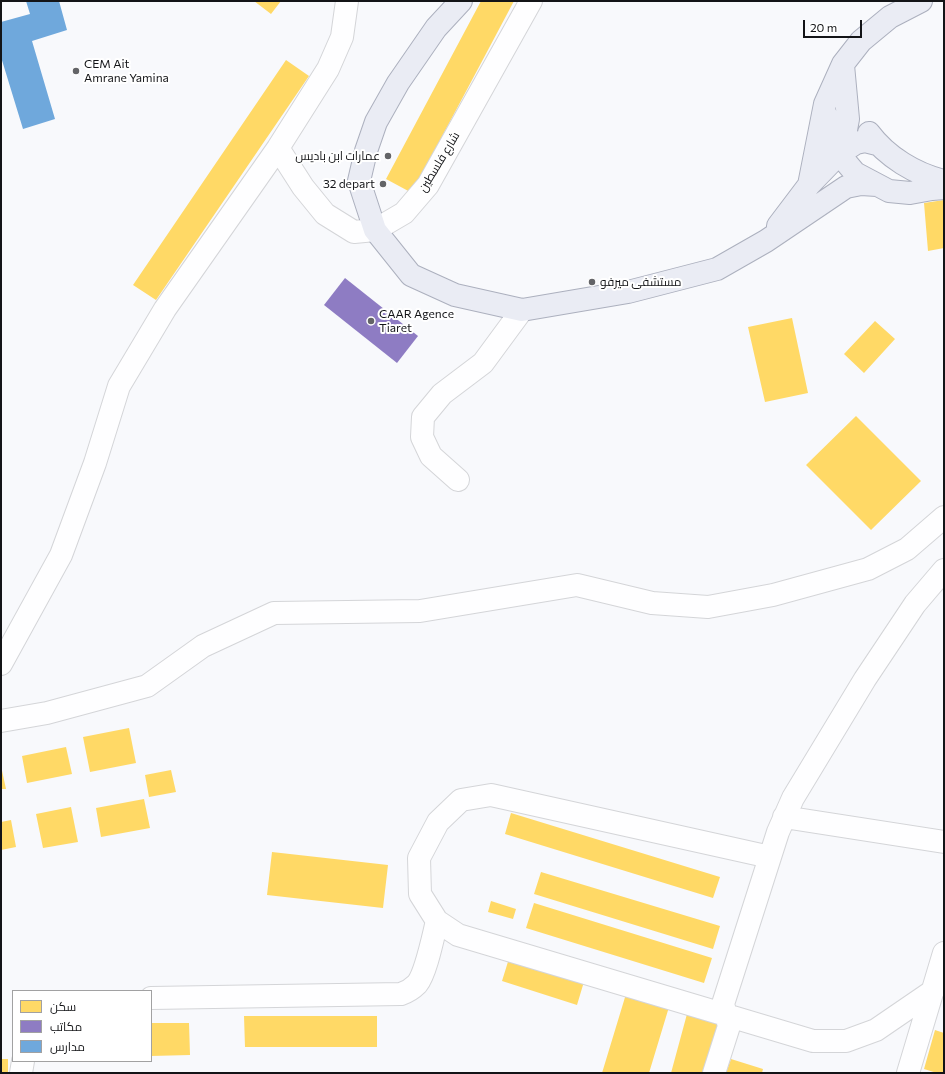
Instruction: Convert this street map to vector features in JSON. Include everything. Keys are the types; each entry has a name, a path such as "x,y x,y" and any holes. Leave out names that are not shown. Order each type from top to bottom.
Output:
{"main road":[{"path":"436,28 443,1"},
{"path":"461,1 436,28 398,82 376,122 366,151 360,181 375,230 411,275 455,296 522,310 628,292 717,270 766,242 829,197 846,187 861,184 877,185"},
{"path":"809,184 825,104 843,64 861,41 890,16 921,1"},
{"path":"829,197 839,154 846,134 848,119 843,64"},
{"path":"846,101 877,144 904,165 930,177 944,181"},
{"path":"825,104 828,136 839,154 856,174 888,191 910,193 944,188"},
{"path":"766,242 809,184 839,154 856,143 866,141 877,144"}],"street":[{"path":"1,664 62,555 95,463 119,386 165,309 278,148 328,69 342,37 347,1"},
{"name":"شارع فلسطين","path":"278,148 303,187 325,214 354,232 375,230 404,213 428,185 531,1"},
{"path":"458,480 431,456 422,438 423,417 442,394 483,362 522,310"},
{"path":"1,721 47,713 147,686 203,646 274,614 420,611 576,585 652,602 708,607 773,595 868,569 907,549 944,517"},
{"path":"714,1073 728,1026 723,1004 784,817 793,798 865,679 915,604 944,570"},
{"path":"770,857 491,795 462,800 438,822 419,858 420,894 437,922 458,935 813,1041 846,1041 876,1030 937,994"},
{"path":"784,817 944,842"},
{"path":"152,998 401,994 409,991 422,975 437,922"},
{"path":"908,1073 937,994 944,953"},
{"path":"21,1073 23,1062"}],"building: سكن":[{"path":"254,1 281,1 271,14"},
{"path":"481,1 514,1 412,193 386,179"},
{"path":"286,60 309,76 156,300 133,285"},
{"path":"944,200 944,248 928,251 924,203"},
{"path":"792,318 808,393 765,402 748,327"},
{"path":"875,321 895,339 864,373 844,354"},
{"path":"856,416 921,481 871,530 806,465"},
{"path":"129,728 136,763 90,772 83,737"},
{"path":"66,747 72,774 27,783 22,756"},
{"path":"1,766 6,789 1,789"},
{"path":"171,770 176,792 149,797 145,775"},
{"path":"144,799 150,828 101,837 96,808"},
{"path":"71,807 78,842 43,848 36,814"},
{"path":"511,813 720,877 713,898 505,834"},
{"path":"11,820 16,847 1,850 1,822"},
{"path":"272,852 388,865 383,908 267,895"},
{"path":"541,872 720,926 713,949 534,894"},
{"path":"491,901 516,909 513,919 488,912"},
{"path":"534,903 712,958 704,983 526,928"},
{"path":"511,952 586,975 577,1005 502,981"},
{"path":"626,994 669,1007 649,1073 602,1073"},
{"path":"687,1014 719,1023 705,1073 671,1073"},
{"path":"244,1016 377,1016 377,1047 245,1047"},
{"path":"152,1023 189,1023 190,1055 152,1056"},
{"path":"935,1030 944,1033 944,1073 937,1073 924,1069"},
{"path":"1,1059 8,1059 8,1073 1,1073"},
{"path":"731,1059 763,1069 762,1073 726,1073"}],"building: مكاتب":[{"name":"CAAR Agence Tiaret","path":"345,278 418,336 397,363 324,305"}],"building: مدارس":[{"path":"26,1 59,1 67,30 32,41 55,119 23,129 1,57 1,22 30,14"}],"place":[{"name":"CEM Ait Amrane Yamina","path":"76,71"},
{"name":"عمارات ابن باديس","path":"388,156"},
{"name":"32 depart","path":"383,184"},
{"name":"مستشفى ميرفو","path":"592,282"},
{"name":"CAAR Agence Tiaret","path":"371,321"}]}
